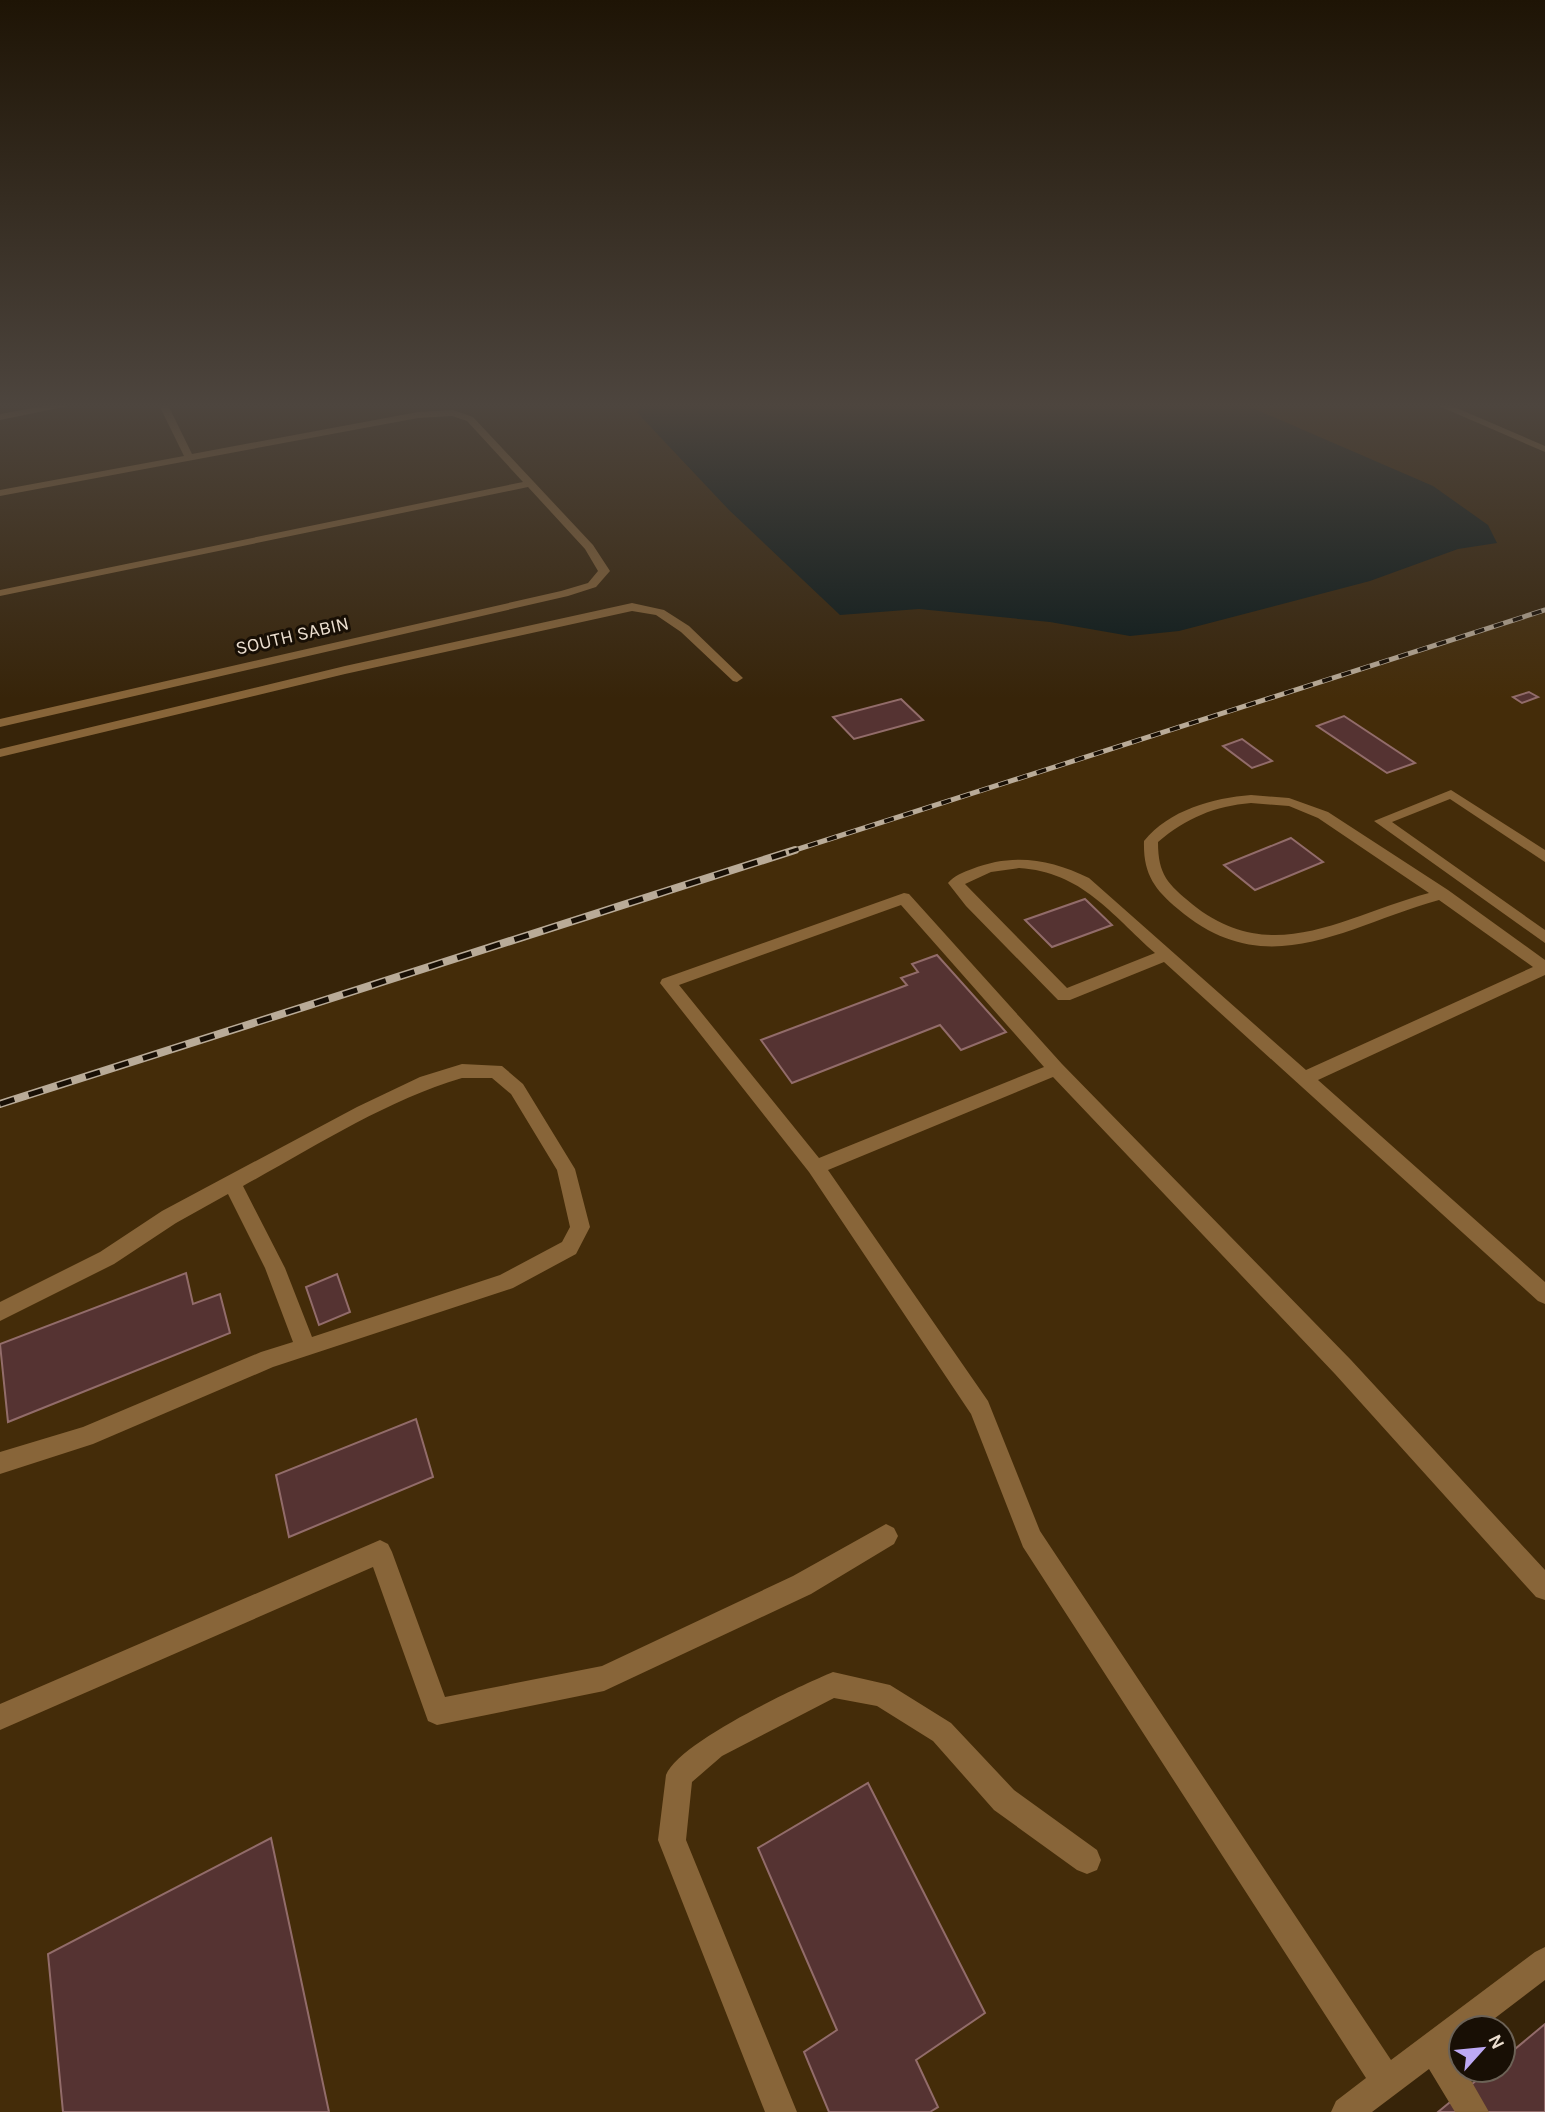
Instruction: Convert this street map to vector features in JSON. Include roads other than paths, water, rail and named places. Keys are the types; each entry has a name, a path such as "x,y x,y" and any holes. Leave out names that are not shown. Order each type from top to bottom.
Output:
{"street":[{"path":"0,593 445,502"},
{"name":"SOUTH SABIN","path":"0,723 592,586 601,578 603,566 546,502"},
{"path":"0,753 345,670 632,607 660,612 685,629 737,678"},
{"path":"1545,857 1451,794 1381,821 1545,938"},
{"path":"1304,1079 1545,968 1443,894 1317,811 1289,802 1223,800 1178,818 1151,841 1150,857 1154,879 1199,919 1224,932 1260,940 1285,942 1330,932 1402,905 1443,894"},
{"path":"1166,955 1064,996 971,902 956,883 975,871 1030,862 1060,868 1084,881 1545,1295"},
{"path":"1387,2082 1031,1539 981,1408 816,1167 668,983 904,898 1056,1069 1343,1367 1545,1588"},
{"path":"816,1167 1056,1069"},
{"path":"0,1312 107,1258 169,1217 363,1112 426,1082 462,1070 496,1071 517,1089 566,1169 580,1227 569,1248 506,1282 269,1359 85,1437 0,1463"},
{"path":"232,1182 275,1268 306,1348"},
{"path":"0,1717 380,1552 437,1712 604,1678 802,1585 886,1536"},
{"path":"781,2112 672,1840 679,1775 713,1746 833,1685 881,1695 942,1732 1004,1801 1087,1860"},
{"path":"1348,2112 1545,1962"},
{"path":"1433,2047 1474,2112"}],"railway":[{"path":"789,852 1545,610"},
{"path":"0,1104 795,850"}]}
